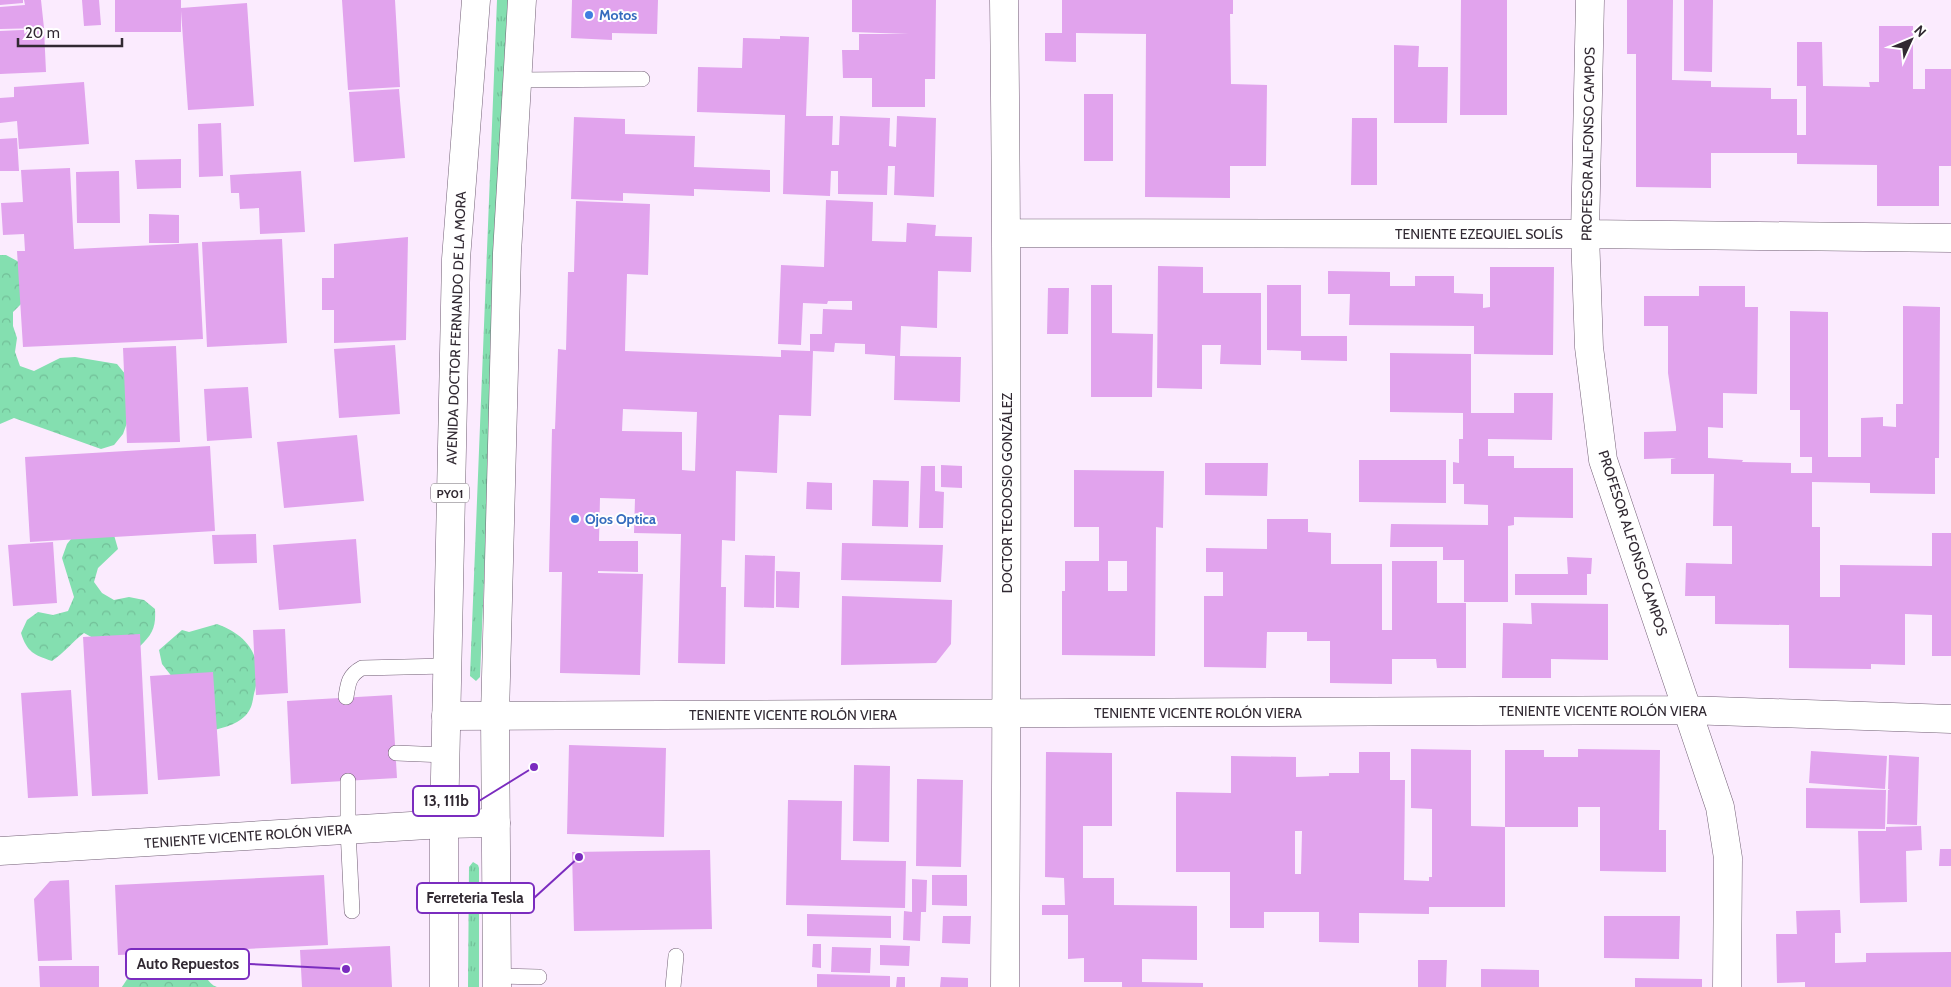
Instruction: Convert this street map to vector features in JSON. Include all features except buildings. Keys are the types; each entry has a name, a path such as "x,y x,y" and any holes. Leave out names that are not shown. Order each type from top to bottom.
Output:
{"main road":[{"name":"AVENIDA DOCTOR FERNANDO DE LA MORA","path":"444,987 446,666 456,259 476,0"},
{"path":"497,981 495,716 507,253 522,0"},
{"name":"DOCTOR TEODOSIO GONZÁLEZ","path":"1004,0 1007,714 1005,987"},
{"name":"PROFESOR ALFONSO CAMPOS","path":"1590,0 1585,234 1589,347 1603,460 1720,806 1728,858 1727,987"},
{"name":"TENIENTE EZEQUIEL SOLÍS","path":"1006,233 1585,234 1951,238"},
{"name":"TENIENTE VICENTE ROLÓN VIERA","path":"446,716 1687,710 1951,719"},
{"name":"TENIENTE VICENTE ROLÓN VIERA","path":"0,851 496,822"}],"lane":[{"path":"517,80 642,79"},
{"path":"346,698 349,679 362,668 446,666"},
{"path":"396,753 445,755"},
{"path":"348,781 348,830 352,911"},
{"path":"673,987 676,956"},
{"path":"497,981 539,977"}],"green space":[{"path":"497,0 508,0 480,677 476,681 470,676"},
{"path":"0,255 6,255 19,262 22,303 13,312 13,326 17,338 15,352 20,366 34,371 60,358 75,357 117,364 126,375 128,420 123,434 114,445 101,449 14,418 0,424"},
{"path":"76,533 114,535 118,549 98,568 94,582 102,593 114,600 129,597 144,600 155,609 153,630 139,647 97,640 84,633 52,661 36,655 26,645 21,633 27,620 38,612 53,615 68,611 74,597 62,558 67,544"},
{"path":"217,624 237,634 251,649 255,658 257,678 252,705 247,714 235,723 214,730 162,664 159,650 182,630 189,632"},
{"path":"473,862 479,868 479,987 468,987 469,867"},
{"path":"169,952 192,961 211,983 217,987 122,987 136,967 146,959"}],"place":[{"name":"Motos","path":"589,15"},
{"name":"Ojos Optica","path":"575,519"},
{"name":"13, 111b","path":"534,767"},
{"name":"Ferreteria Tesla","path":"579,857"},
{"name":"Auto Repuestos","path":"346,969"}]}
